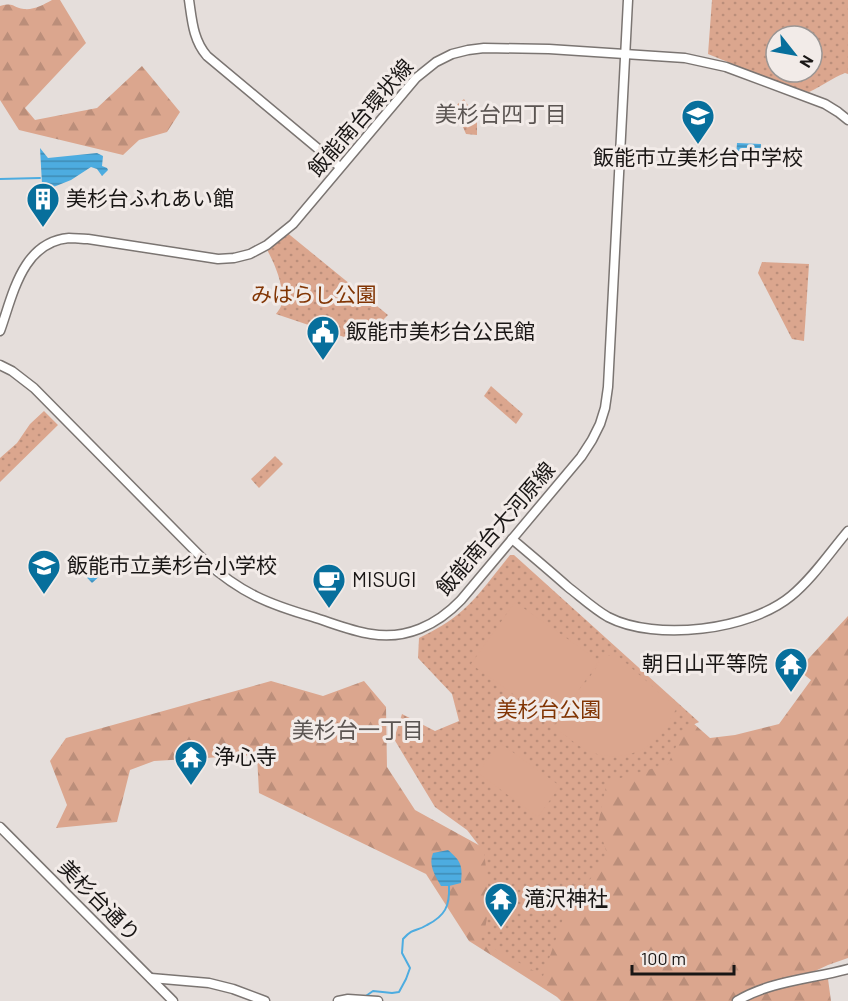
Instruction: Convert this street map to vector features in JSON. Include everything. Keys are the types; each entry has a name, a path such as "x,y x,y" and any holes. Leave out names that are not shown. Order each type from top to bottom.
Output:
{"street":[{"path":"189,0 196,38 207,56 340,167"},
{"name":"飯能南台大河原線","path":"0,365 34,388 212,568 249,594 276,606 365,633 384,635 406,633 434,623 454,608 581,458 600,424 605,408 613,319 628,0"},
{"name":"飯能南台環状線","path":"0,331 23,268 37,251 59,240 79,239 218,259 250,254 267,244 293,224 416,78 436,62 452,54 468,50 484,48 549,49 685,58 714,63 825,104 848,120"},
{"path":"512,539 608,617 631,627 691,630 729,624 759,615 775,607 802,586 848,531"},
{"name":"美杉台通り","path":"0,827 173,1000"},
{"path":"737,1001 770,986 848,969"},
{"path":"151,978 221,985 265,1001"},
{"path":"338,1001 357,999 378,1001"}],"green space":[{"path":"52,0 60,0 86,43 25,108 35,120 97,108 142,66 180,112 167,132 139,140 123,155 19,130 0,100 0,6 11,5 31,9"},
{"path":"712,0 848,0 848,74 840,75 824,84 824,24 764,24 764,77 708,54"},
{"path":"782,84 824,84 809,92"},
{"path":"464,99 477,119 477,135 466,134 460,120 450,110"},
{"name":"みはらし公園","path":"285,231 388,315 371,332 356,341 276,314 282,303 280,280 265,246"},
{"path":"762,262 809,264 804,341 792,339 758,273"},
{"path":"491,386 523,414 516,424 484,396"},
{"path":"44,411 58,425 0,482 0,458 17,443 30,424"},
{"path":"275,456 283,464 259,488 251,479"},
{"name":"美杉台公園","path":"510,555 514,555 699,722 684,729 668,764 607,782 598,824 607,854 589,881 567,907 543,976 480,941 485,929 490,900 484,852 467,830 435,807 394,739 402,714 435,731 459,721 452,694 418,658 419,638 453,618 470,604"},
{"path":"515,602 599,661 555,724 471,664"},
{"path":"848,616 848,958 813,972 810,980 828,979 831,1001 561,1001 469,941 426,874 259,793 257,755 154,761 130,770 117,822 56,828 67,805 50,761 66,738 271,681 323,696 364,681 386,707 387,767 415,810 504,859 684,715 710,738 735,735 779,724 811,680 798,670"},
{"path":"604,656 618,656 677,708 662,733 653,742 637,751 620,756 589,751 555,728"},
{"path":"500,743 560,786 538,817 478,773"}],"water":[{"path":"737,143 761,144 760,158 736,157"},
{"path":"40,148 48,158 97,153 103,156 102,166 108,170 102,176 97,169 91,167 71,180 51,188 45,194 43,202"},
{"path":"85,556 102,574 92,583 75,565"},
{"path":"448,850 460,864 461,883 441,886 431,862 433,853"}],"waterway":[{"path":"0,179 40,178"},
{"path":"363,998 373,991 399,992 410,968 402,953 403,939 433,922 442,914 449,899 449,886"}],"place":[{"name":"飯能市立美杉台中学校","path":"698,145"},
{"name":"美杉台ふれあい館","path":"43,228"},
{"name":"飯能市美杉台公民館","path":"323,361"},
{"name":"飯能市立美杉台小学校","path":"44,595"},
{"name":"MISUGI","path":"329,609"},
{"name":"朝日山平等院","path":"791,693"},
{"name":"浄心寺","path":"191,786"},
{"name":"滝沢神社","path":"501,928"}],"district":[{"name":"美杉台四丁目","path":"501,114"},
{"name":"美杉台一丁目","path":"358,730"}]}
